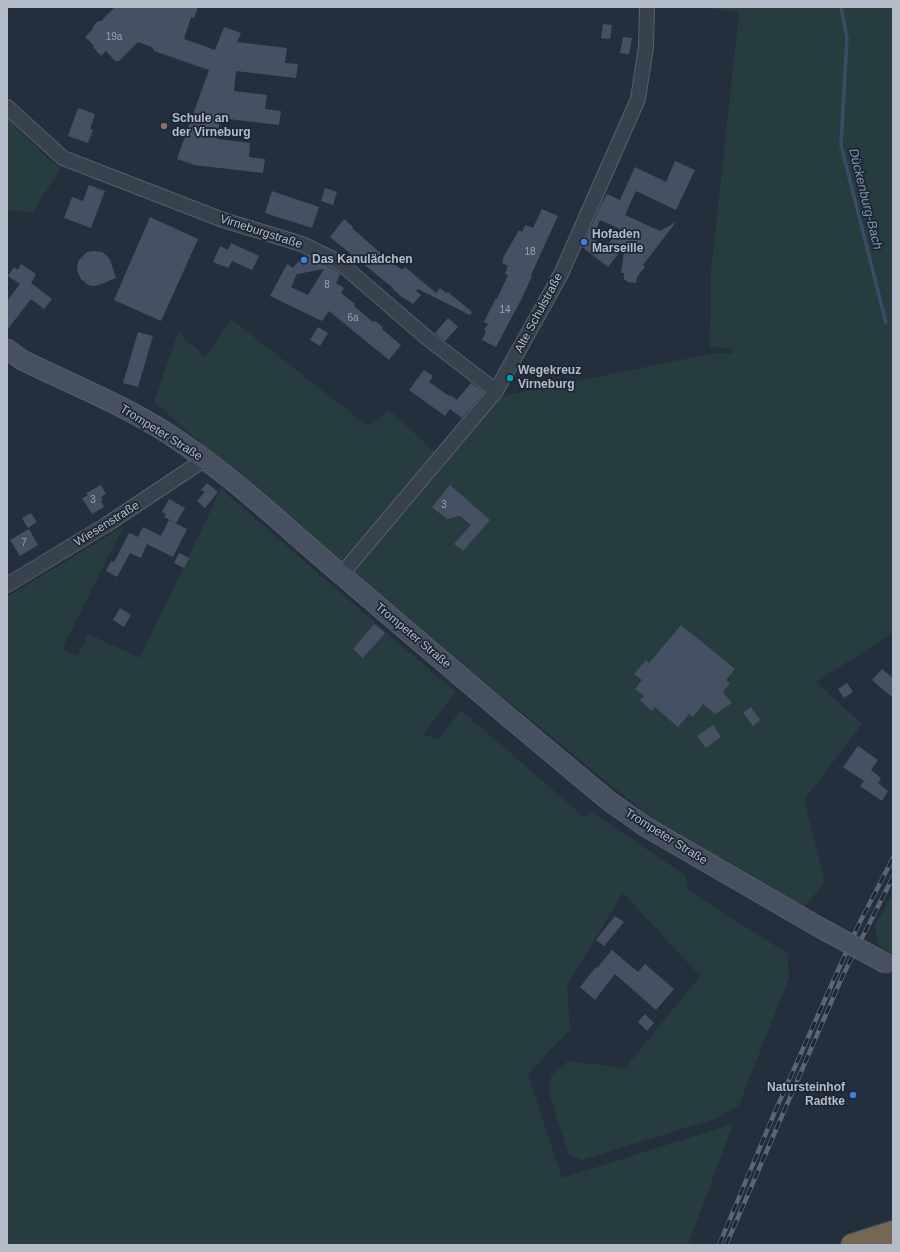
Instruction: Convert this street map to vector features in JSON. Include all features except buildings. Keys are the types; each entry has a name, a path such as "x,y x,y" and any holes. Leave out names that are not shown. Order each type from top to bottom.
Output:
{"highway":[{"path":"852,1245 893,1232"}],"main road":[{"name":"Trompeter Straße","path":"7,349 22,360 122,407 170,435 205,459 244,490 609,801 646,827 890,966"}],"street":[{"name":"Alte Schulstraße","path":"342,575 496,391 560,274 638,99 646,47 647,7"},
{"name":"Virneburgstraße","path":"7,107 63,158 223,220 302,244 338,262 427,338 496,391"},
{"name":"Wiesenstraße","path":"7,585 106,525 205,459"}],"green space":[{"path":"700,7 893,7 893,633 816,682 862,724 804,800 825,881 804,908 659,824 353,576 154,402 178,332 205,357 231,319 368,426 389,410 444,460 503,396 715,353 732,354 733,348 710,347 711,272 739,12"},
{"path":"7,118 48,159 61,168 32,213 10,210 7,215"},
{"path":"221,489 455,692 423,735 438,739 461,710 584,817 591,812 685,875 688,890 788,954 789,978 739,1105 718,1118 582,1160 569,1155 549,1093 551,1076 568,1061 625,1068 700,976 623,893 567,985 570,1030 528,1074 562,1178 733,1124 688,1245 7,1245 7,597 124,526 62,649 78,656 88,634 140,658"},
{"path":"893,892 893,955 878,945 875,926"}],"waterway":[{"name":"Dückenburg-Bach","path":"841,7 847,38 841,145 886,323"}],"railway":[{"path":"719,1245 774,1114 822,1006 858,926 893,858"},
{"path":"726,1245 843,975 893,877"}],"place":[{"name":"Schule an der Virneburg","path":"164,126"},
{"name":"Hofaden Marseille","path":"584,242"},
{"name":"Das Kanulädchen","path":"304,260"},
{"name":"Wegekreuz Virneburg","path":"510,378"},
{"name":"Natursteinhof Radtke","path":"853,1095"}]}
